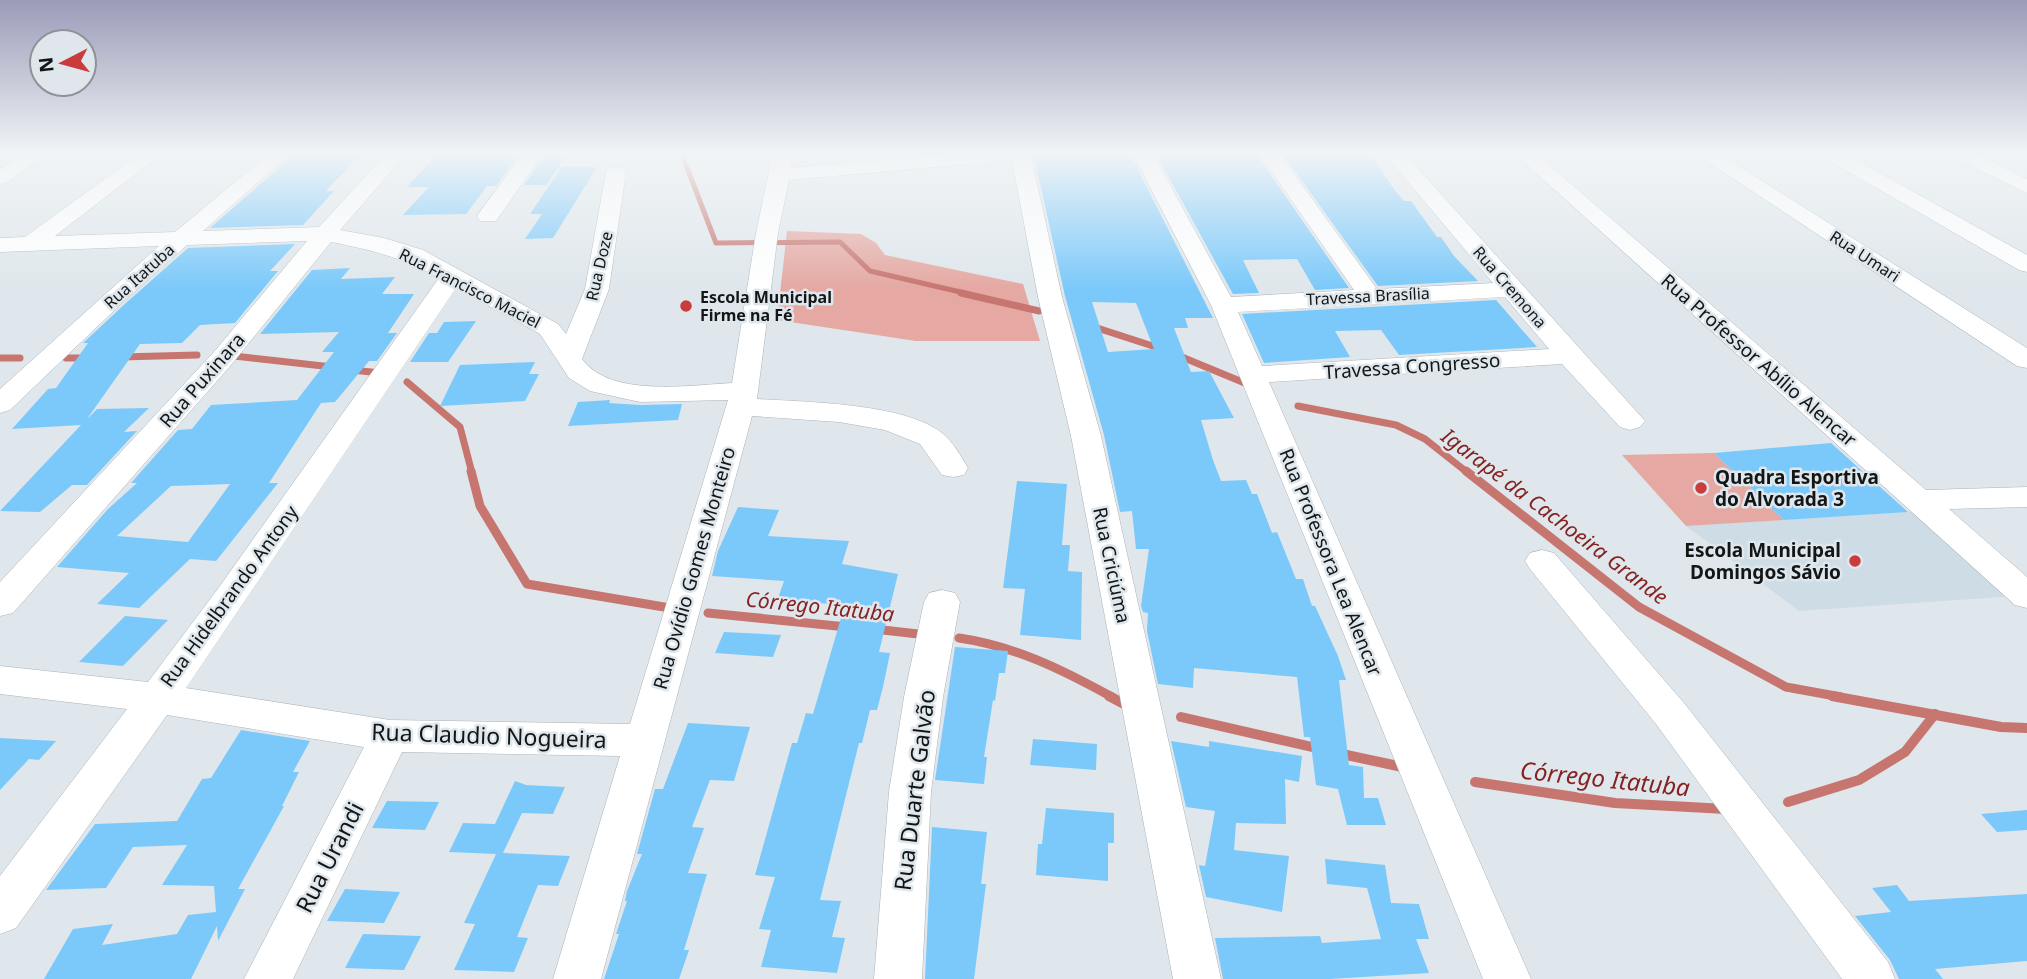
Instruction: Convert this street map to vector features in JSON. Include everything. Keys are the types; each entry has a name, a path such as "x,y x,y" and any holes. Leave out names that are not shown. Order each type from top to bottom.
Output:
{"street":[{"path":"0,265 92,198"},
{"name":"Rua Itatuba","path":"0,404 228,198"},
{"name":"Rua Puxinara","path":"0,604 222,359 357,198"},
{"path":"488,216 501,198"},
{"name":"Rua Doze","path":"570,357 597,289 612,198"},
{"name":"Rua Ovídio Gomes Monteiro","path":"577,979 742,399 775,198"},
{"name":"Rua Criciúma","path":"1030,198 1055,319 1086,436 1197,979"},
{"name":"Rua Professora Lea Alencar","path":"1166,198 1223,305 1254,375 1436,815 1507,979"},
{"path":"1300,198 1370,296"},
{"name":"Rua Cremona","path":"1433,198 1569,356 1630,421"},
{"name":"Rua Professor Abílio Alencar","path":"1575,198 2027,596"},
{"name":"Rua Umari","path":"1774,198 2027,360"},
{"path":"1910,198 2023,260"},
{"name":"Rua Francisco Maciel","path":"0,245 325,234 384,245 415,256 549,329 561,340 583,376 600,385 625,391 742,399 901,426 930,438 944,452 953,468"},
{"name":"Rua Hidelbrando Antony","path":"0,913 230,599 452,276"},
{"name":"Travessa Brasília","path":"1223,305 1512,289"},
{"name":"Travessa Congresso","path":"1254,375 1569,356"},
{"path":"1919,500 2027,497"},
{"path":"1542,561 1585,609 1741,806 1871,979"},
{"name":"Rua Duarte Galvão","path":"898,979 910,792 927,676 942,602"},
{"name":"Rua Claudio Nogueira","path":"0,680 156,698 390,736 645,740"},
{"name":"Rua Urandi","path":"268,979 390,736"}],"shaded area":[{"path":"787,231 861,234 876,243 885,255 1023,284 1040,341 916,341 777,320"},
{"name":"Quadra Esportiva do Alvorada 3","path":"1714,453 1784,520 1686,526 1622,455"},
{"name":"Escola Municipal Domingos Sávio","path":"1924,511 2016,596 1799,611 1686,526"}],"building":[{"path":"245,198 328,198 303,225 210,228"},
{"path":"419,198 478,198 466,214 403,215"},
{"path":"541,198 578,198 553,238 525,239 542,214 530,214"},
{"path":"1043,198 1152,198 1213,318 1185,318 1188,328 1174,328 1191,372 1209,371 1234,418 1201,420 1213,460 1221,481 1246,480 1252,494 1257,494 1272,533 1277,532 1296,579 1303,579 1312,606 1315,606 1338,656 1346,680 1339,680 1349,765 1363,767 1364,798 1378,798 1386,825 1347,825 1338,789 1316,785 1310,737 1304,737 1297,677 1194,668 1193,688 1158,684 1147,631 1148,613 1143,612 1141,606 1149,549 1136,549 1132,511 1120,512 1104,435 1065,296","holes":["1092,302 1136,303 1154,349 1108,352"]},
{"path":"1180,198 1287,198 1349,288 1315,290 1297,259 1243,260 1259,293 1233,294"},
{"path":"1314,198 1401,198 1404,201 1411,201 1437,237 1441,237 1454,256 1478,281 1378,286"},
{"path":"295,244 270,271 278,271 235,323 200,325 182,343 140,344 87,419 97,409 149,408 124,432 137,431 87,485 72,485 40,512 0,511 81,425 12,429 48,389 56,388 88,343 83,343 126,303 188,248"},
{"path":"350,268 341,279 395,277 382,294 414,294 388,333 397,333 377,361 369,361 335,402 321,403 269,483 278,483 216,561 190,559 139,608 97,604 129,573 57,567 108,509 137,483 131,483 178,430 192,429 211,405 297,400 334,352 322,352 339,332 260,334 312,270","holes":["230,484 188,542 117,536 171,486"]},
{"path":"1496,300 1537,347 1399,355 1381,330 1335,331 1350,357 1264,363 1242,314"},
{"path":"476,321 448,362 410,362 429,333 437,333 444,322"},
{"path":"535,362 529,374 539,374 525,401 440,406 460,365"},
{"path":"610,400 609,403 640,405 682,404 678,420 568,426 578,402"},
{"path":"1831,443 1908,512 1784,520 1714,453"},
{"path":"1017,481 1067,484 1062,545 1070,545 1068,571 1082,572 1081,640 1020,635 1025,589 1003,588"},
{"path":"738,507 779,510 768,536 849,541 842,564 898,574 879,652 890,653 883,687 877,710 870,710 862,743 859,743 820,900 841,901 832,937 845,938 837,973 761,967 771,930 759,929 775,877 755,875 792,743 797,743 806,713 813,714 843,611 832,611 834,604 777,601 784,581 712,576 718,551"},
{"path":"125,616 168,620 123,666 79,662"},
{"path":"724,632 781,635 773,657 715,653"},
{"path":"955,647 1008,651 1005,673 999,673 995,701 993,700 984,757 987,757 984,784 935,780"},
{"path":"688,723 750,727 734,781 710,780 692,827 704,828 688,873 707,874 684,950 689,950 679,979 604,979 619,934 616,934 627,901 627,891 642,854 637,854 655,789 663,789"},
{"path":"241,730 310,741 293,772 299,772 284,806 238,889 245,889 218,941 217,926 191,979 44,979 73,929 113,924 102,945 177,934 188,915 216,912 214,886 162,885 187,845 133,847 106,888 46,890 95,824 177,821 202,779 211,778"},
{"path":"0,738 56,741 39,760 29,759 0,790"},
{"path":"1033,739 1097,744 1096,770 1030,765"},
{"path":"1171,741 1209,747 1209,741 1302,756 1299,782 1285,779 1286,824 1236,823 1234,850 1289,856 1282,912 1206,897 1199,865 1205,866 1215,811 1186,807"},
{"path":"515,781 526,785 565,787 553,814 522,813 503,853 570,856 558,886 538,885 517,937 528,938 514,972 454,970 475,924 464,923 496,854 449,852 463,823 495,824"},
{"path":"387,801 439,802 425,830 372,828"},
{"path":"1046,808 1114,813 1114,843 1108,843 1108,881 1036,875 1038,844 1042,844"},
{"path":"2027,810 2027,830 1997,832 1981,814"},
{"path":"932,827 987,832 981,884 986,884 974,979 925,979"},
{"path":"1325,859 1385,865 1391,903 1419,904 1429,939 1416,939 1429,973 1330,979 1223,979 1215,938 1320,936 1322,943 1381,939 1367,888 1327,884"},
{"path":"1897,885 1909,901 2027,894 2027,961 1935,969 1943,979 1899,979 1890,960 1855,916 1891,912 1872,888"},
{"path":"345,889 400,892 384,923 327,921"},
{"path":"363,934 421,936 404,970 345,968"}],"waterway":[{"name":"Igarapé da Cachoeira Grande","path":"699,198 716,243 840,242 870,271 969,294"},
{"name":"Igarapé da Cachoeira Grande","path":"961,293 1039,311"},
{"name":"Igarapé da Cachoeira Grande","path":"1091,326 1162,349"},
{"name":"Córrego Itatuba","path":"121,357 197,355"},
{"name":"Igarapé da Cachoeira Grande","path":"1177,355 1252,386"},
{"name":"Córrego Itatuba","path":"234,356 332,367"},
{"name":"Córrego Itatuba","path":"0,358 20,358"},
{"name":"Córrego Itatuba","path":"66,358 87,358"},
{"name":"Córrego Itatuba","path":"352,370 381,373"},
{"name":"Córrego Itatuba","path":"407,382 460,427 472,473"},
{"name":"Igarapé da Cachoeira Grande","path":"1298,406 1396,425 1425,439 1468,473"},
{"name":"Córrego Itatuba","path":"471,471 480,506 527,584 676,609"},
{"name":"Igarapé da Cachoeira Grande","path":"1466,471 1639,607 1786,687 1841,697"},
{"name":"Córrego Itatuba","path":"708,613 847,627"},
{"name":"Córrego Itatuba","path":"874,629 927,635"},
{"name":"Córrego Itatuba","path":"959,638 1000,647 1038,660 1112,697"},
{"name":"Córrego Itatuba","path":"1109,696 1126,705"},
{"name":"Igarapé da Cachoeira Grande","path":"1832,696 1934,715"},
{"name":"Córrego Itatuba","path":"1788,802 1859,780 1905,752 1934,715"},
{"name":"Igarapé da Cachoeira Grande","path":"1934,715 2001,727 2027,728"},
{"name":"Córrego Itatuba","path":"1181,717 1321,749"},
{"name":"Córrego Itatuba","path":"1337,753 1407,768"},
{"name":"Córrego Itatuba","path":"1475,782 1615,803 1726,809"}],"place":[{"name":"Escola Municipal Firme na Fé","path":"686,306"},
{"name":"Quadra Esportiva do Alvorada 3","path":"1701,488"},
{"name":"Escola Municipal Domingos Sávio","path":"1855,561"}]}
